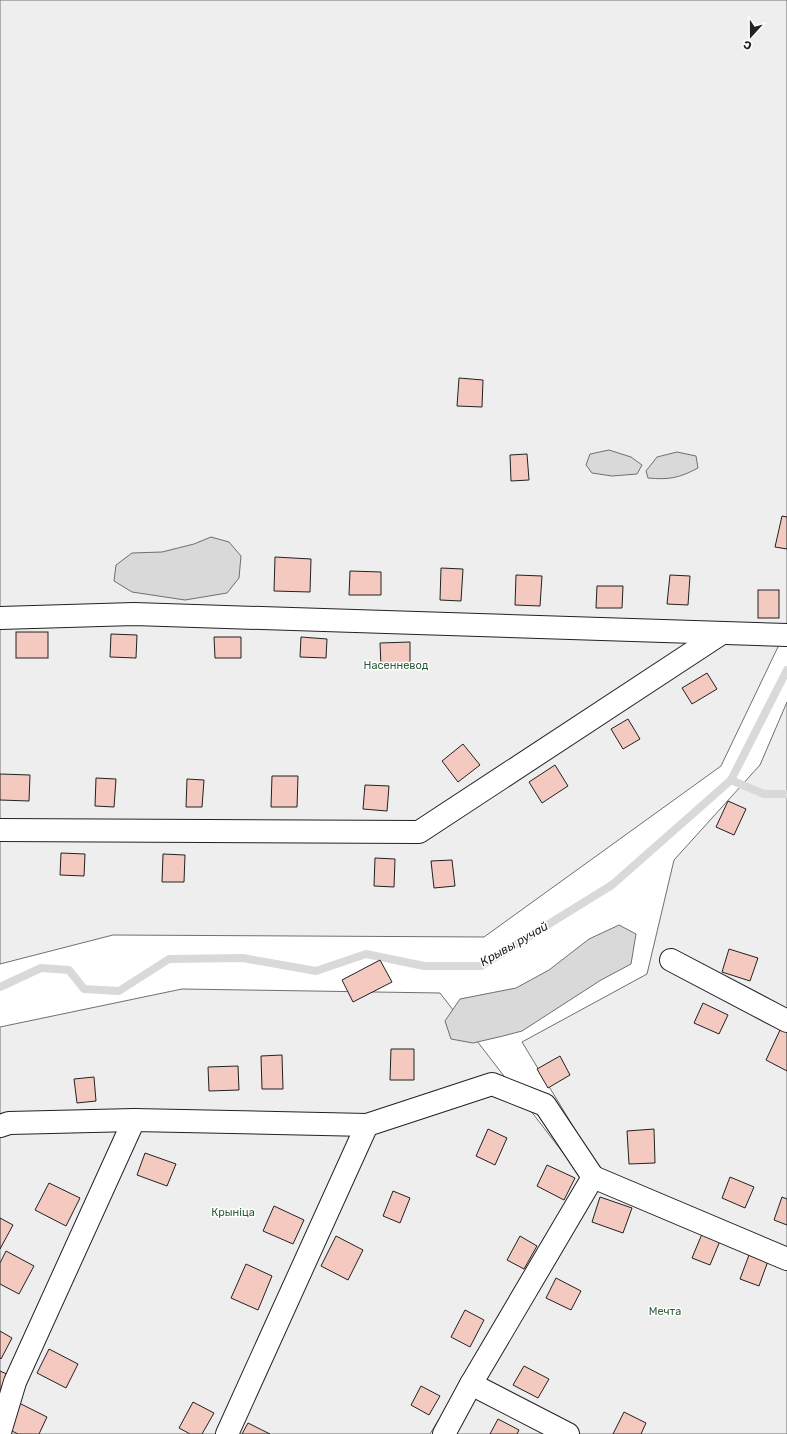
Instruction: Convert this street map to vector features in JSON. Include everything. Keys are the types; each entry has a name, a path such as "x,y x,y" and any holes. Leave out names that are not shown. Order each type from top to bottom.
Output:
{"lane":[{"path":"0,618 134,614 787,635"},
{"path":"0,830 419,832 722,633"},
{"path":"671,960 787,1021"},
{"path":"0,1126 9,1123 134,1120 366,1125 492,1084 545,1105 593,1177 787,1259"},
{"path":"0,1432 14,1382 134,1120"},
{"path":"227,1434 366,1125"},
{"path":"444,1434 480,1388 593,1177"},
{"path":"480,1388 568,1434"}],"green space":[{"name":"Насенневод","path":"0,0 787,0 787,628 721,766 484,937 113,935 0,964"},
{"name":"Мечта","path":"787,702 787,1434 454,1434 602,1174 522,1042 647,974 674,860 760,765"},
{"name":"Крыніца","path":"182,989 440,993 584,1180 430,1434 0,1434 0,1027"}],"shaded area":[{"path":"609,450 631,457 642,465 637,474 612,476 592,473 586,465 590,454"},
{"path":"677,452 696,456 698,468 674,478 648,478 646,471 657,457"},
{"path":"211,537 229,542 241,556 239,578 227,593 185,600 132,592 114,581 116,565 132,553 162,552 194,544"},
{"path":"619,925 636,934 631,964 601,980 522,1031 473,1043 451,1039 445,1021 460,999 516,988 549,970 589,939"}],"building":[{"path":"459,378 483,380 482,407 457,406"},
{"path":"527,454 529,480 511,481 510,455"},
{"path":"782,516 787,517 787,549 775,547"},
{"path":"275,557 311,559 310,592 274,591"},
{"path":"441,568 463,569 461,601 440,600"},
{"path":"350,571 381,572 381,595 349,595"},
{"path":"516,575 542,576 540,606 515,605"},
{"path":"670,575 690,576 688,605 667,604"},
{"path":"597,586 623,586 622,608 596,608"},
{"path":"758,590 779,590 779,618 758,618"},
{"path":"16,632 48,632 48,658 16,658"},
{"path":"111,634 137,635 136,658 110,657"},
{"path":"214,637 241,637 241,658 215,658"},
{"path":"301,637 327,639 326,658 300,657"},
{"path":"410,642 410,665 381,666 380,643"},
{"path":"707,673 717,689 692,704 682,688"},
{"path":"628,719 640,739 623,749 611,729"},
{"path":"463,744 480,765 458,782 442,761"},
{"path":"555,765 568,786 542,803 529,782"},
{"path":"0,774 30,775 29,801 0,800"},
{"path":"272,776 298,776 297,807 271,807"},
{"path":"96,778 116,779 114,807 95,806"},
{"path":"187,779 204,780 202,807 186,807"},
{"path":"365,785 389,786 387,811 363,809"},
{"path":"728,801 746,809 734,835 716,827"},
{"path":"61,853 85,854 84,876 60,875"},
{"path":"163,854 185,855 184,882 162,882"},
{"path":"375,858 395,859 394,887 374,886"},
{"path":"452,860 455,886 434,888 431,861"},
{"path":"729,949 758,958 750,981 722,972"},
{"path":"380,960 392,982 353,1002 342,980"},
{"path":"703,1003 728,1015 719,1034 694,1023"},
{"path":"781,1028 787,1031 787,1071 766,1060"},
{"path":"391,1049 414,1049 414,1080 390,1080"},
{"path":"282,1055 283,1089 262,1089 261,1056"},
{"path":"560,1056 570,1075 548,1088 537,1069"},
{"path":"238,1066 239,1090 209,1091 208,1067"},
{"path":"94,1077 96,1101 77,1103 74,1079"},
{"path":"488,1129 507,1138 495,1165 476,1156"},
{"path":"654,1129 655,1163 629,1164 627,1131"},
{"path":"145,1153 176,1164 167,1186 137,1175"},
{"path":"547,1165 575,1178 564,1200 537,1186"},
{"path":"730,1177 754,1187 745,1208 722,1198"},
{"path":"49,1183 80,1198 66,1226 35,1210"},
{"path":"393,1191 410,1198 400,1223 383,1216"},
{"path":"600,1197 632,1208 623,1233 592,1222"},
{"path":"782,1197 787,1199 787,1225 774,1220"},
{"path":"274,1206 304,1220 293,1244 263,1231"},
{"path":"0,1218 13,1225 0,1249"},
{"path":"702,1234 720,1241 710,1265 692,1258"},
{"path":"336,1236 363,1250 348,1280 321,1266"},
{"path":"520,1236 537,1246 524,1269 507,1260"},
{"path":"6,1251 34,1266 19,1294 0,1284 0,1263"},
{"path":"749,1255 768,1261 759,1286 740,1279"},
{"path":"246,1264 272,1276 258,1310 231,1298"},
{"path":"556,1278 581,1291 571,1310 546,1298"},
{"path":"465,1310 484,1320 470,1347 451,1337"},
{"path":"0,1331 12,1338 1,1359 0,1358"},
{"path":"49,1349 78,1364 66,1388 37,1373"},
{"path":"524,1366 549,1379 538,1398 513,1385"},
{"path":"0,1371 9,1375 0,1395"},
{"path":"421,1386 440,1396 429,1415 411,1405"},
{"path":"193,1402 214,1413 202,1434 190,1434 179,1428"},
{"path":"19,1403 47,1417 39,1434 18,1434 6,1428"},
{"path":"624,1412 646,1423 641,1434 613,1434"},
{"path":"498,1419 519,1430 517,1434 490,1434"},
{"path":"248,1423 270,1434 242,1434"}],"waterway":[{"path":"731,780 787,670"},
{"name":"Крывы ручай","path":"0,987 41,968 69,970 84,989 119,991 169,959 243,958 316,971 366,954 424,966 481,966 612,885 731,780 764,794 787,794"}]}
